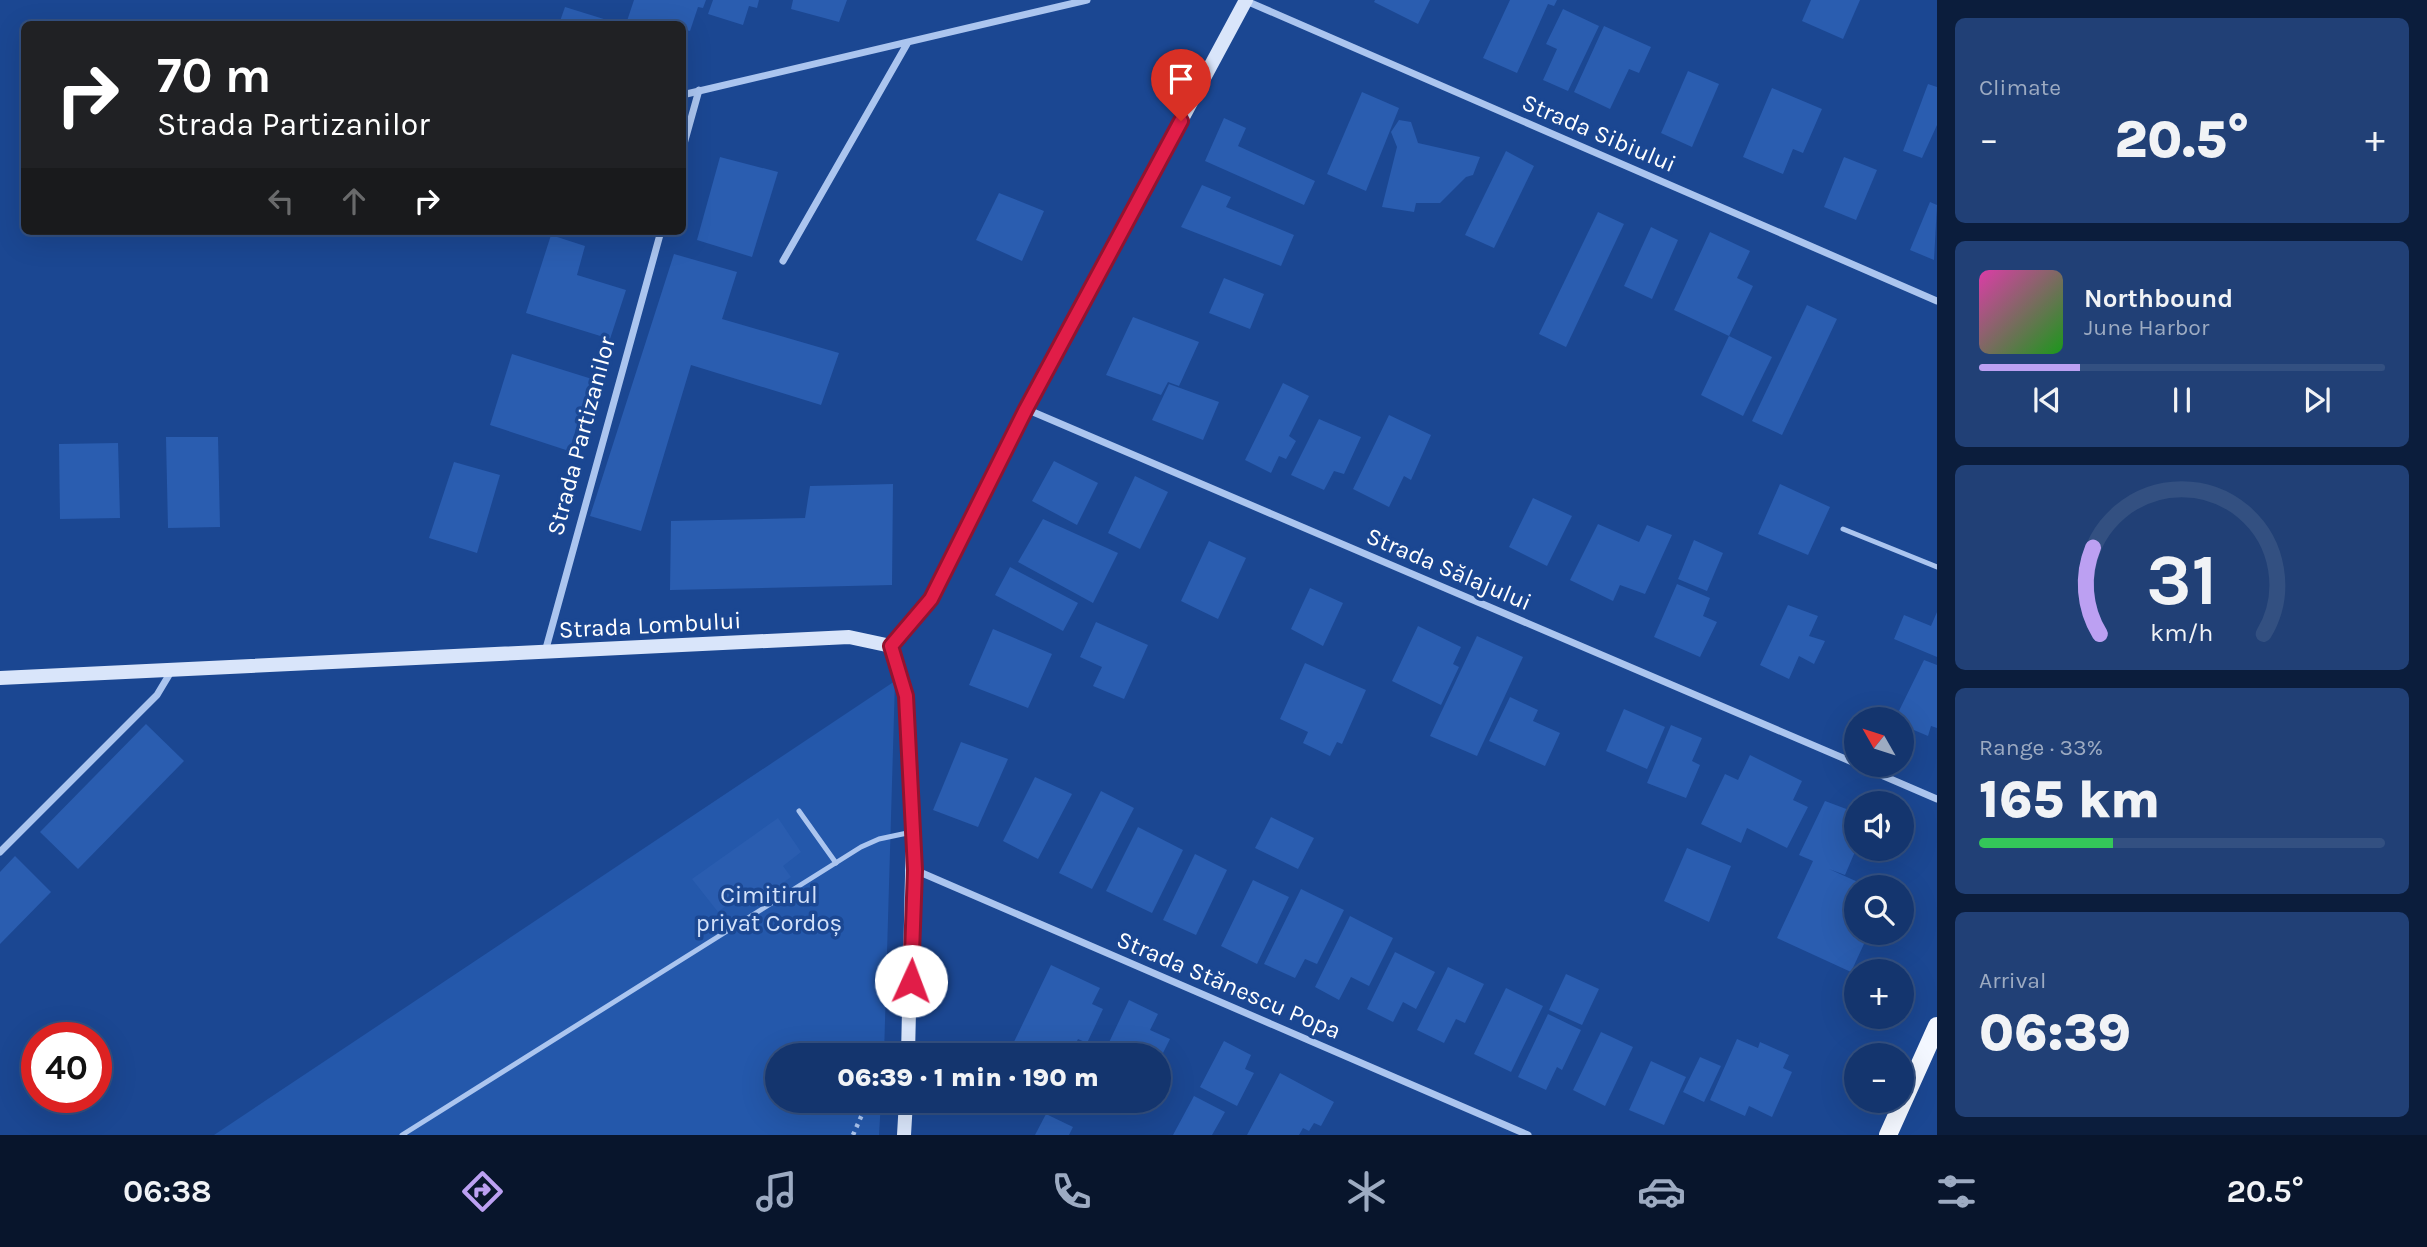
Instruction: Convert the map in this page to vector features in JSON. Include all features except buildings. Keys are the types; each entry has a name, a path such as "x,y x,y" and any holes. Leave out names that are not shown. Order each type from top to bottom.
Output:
{"main road":[{"path":"1888,1135 1937,1026"}],"street":[{"path":"686,94 1087,0"},
{"path":"908,1043 914,832 906,696 891,646 931,599 1026,409 1245,0"},
{"name":"Strada Sibiului","path":"1245,0 1937,301"},
{"path":"783,261 907,44"},
{"path":"686,137 699,90"},
{"name":"Strada Partizanilor","path":"545,653 660,235"},
{"name":"Strada Sălajului","path":"1026,409 1844,759"},
{"name":"Strada Lombului","path":"0,678 849,637 891,646"},
{"path":"0,852 157,695 172,670"},
{"name":"Strada Sălajului","path":"1885,777 1937,799"},
{"name":"Strada Stănescu Popa","path":"915,870 1528,1135"},
{"path":"904,1135 905,1113"}],"lane":[{"path":"1843,529 1937,567"},
{"path":"799,811 836,863"},
{"path":"402,1135 836,863 879,839 914,832"}],"path":[{"path":"853,1135 863,1113"}],"green space":[{"name":"Cimitirul privat Cordoș","path":"895,681 884,1043 765,1043 765,1113 880,1113 879,1135 214,1135"}],"route":[{"path":"911,981 915,870 906,696 891,646 931,599 1026,409 1181,121"}]}
